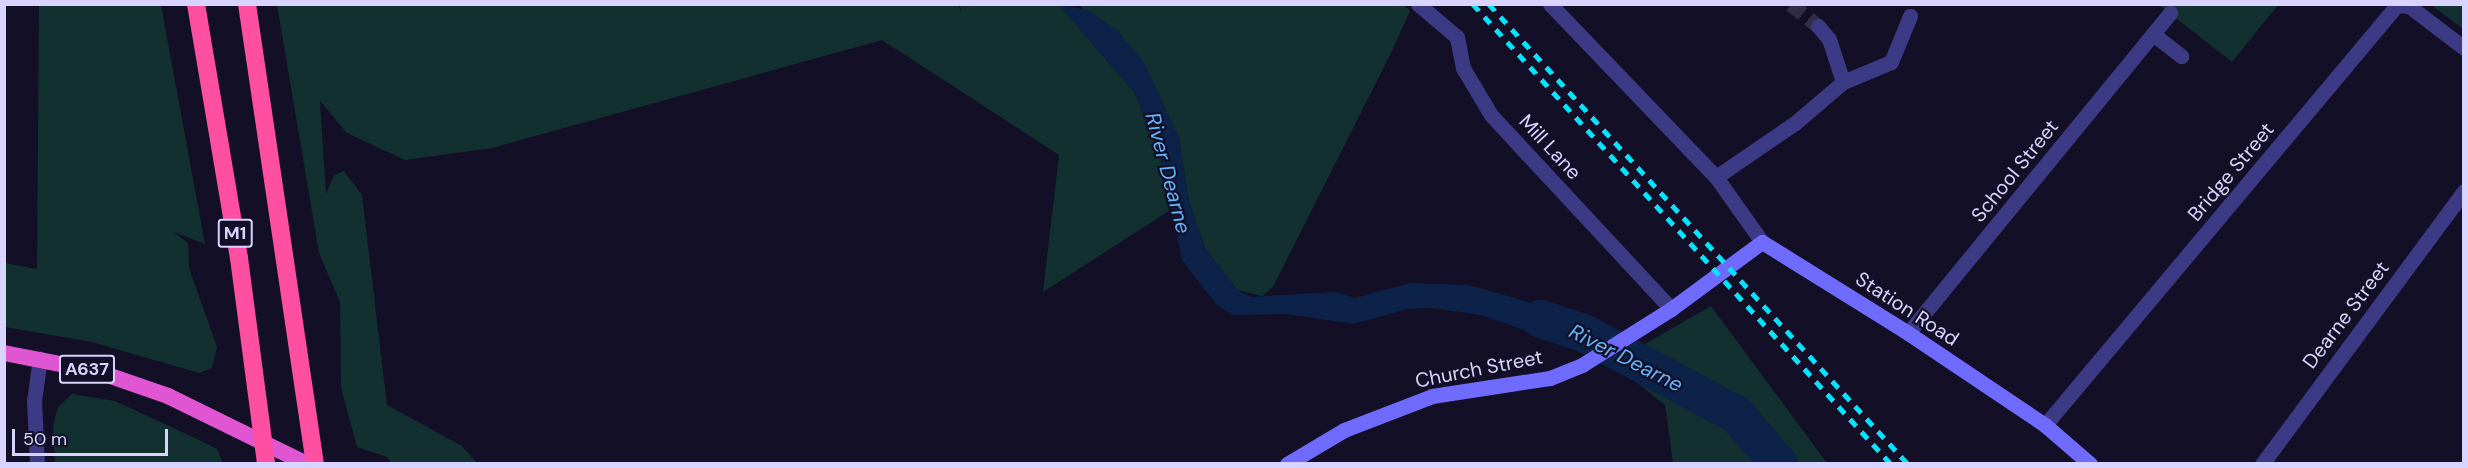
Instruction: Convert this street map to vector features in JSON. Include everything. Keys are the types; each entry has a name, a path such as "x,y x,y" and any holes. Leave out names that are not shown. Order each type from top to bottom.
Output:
{"highway":[{"name":"M1","path":"196,4 239,258 266,464"},
{"name":"M1","path":"247,4 315,464"},
{"name":"A637","path":"4,352 40,358 168,396 307,464"}],"main road":[{"name":"Church Street","path":"1287,464 1344,430 1432,396 1550,378 1592,359 1671,309 1762,242"},
{"name":"Station Road","path":"1762,242 1908,333 2045,425 2090,464"}],"street":[{"name":"Mill Lane","path":"1418,4 1456,37 1477,98 1671,309"},
{"name":"Station Road","path":"1550,4 1716,177 1762,242"},
{"name":"Bridge Street","path":"2045,425 2397,5 2409,6 2463,48"},
{"name":"School Street","path":"1908,333 2170,13"},
{"path":"1716,177 1795,123 1843,82 1891,62 1910,16"},
{"path":"1818,26 1829,39 1843,82"},
{"path":"2153,34 2181,56"},
{"name":"Dearne Street","path":"2262,464 2463,191"},
{"path":"37,464 34,401 40,358"}],"green space":[{"path":"957,4 961,11 960,5 1059,5 1134,92 1160,153 1169,211 1043,292 1059,155 882,40 492,148 405,160 347,133 320,101 326,194 334,175 344,171 362,195 387,405 462,446 477,463 391,463 387,457 357,447 341,388 340,302 319,253 277,5"},
{"path":"1403,4 1410,11 1390,55 1273,287 1262,296 1237,290 1205,248 1189,202 1179,138 1080,5"},
{"path":"39,5 161,5 205,244 174,232 188,243 189,268 217,347 212,368 199,373 92,342 5,327 5,263 37,269"},
{"path":"2159,5 2278,5 2232,62"},
{"path":"2431,5 2463,5 2463,29 2461,27"},
{"path":"1711,306 1827,463 1673,463 1665,405 1612,363"},
{"path":"72,394 115,401 217,449 223,463 55,463 53,426 58,407"}],"water":[{"path":"1059,5 1088,10 1117,30 1144,62 1179,138 1189,202 1205,248 1237,290 1251,297 1335,292 1355,298 1410,283 1469,285 1609,325 1569,346 1481,315 1431,308 1407,309 1353,324 1286,314 1232,315 1216,304 1182,260 1160,153 1134,92"}],"waterway":[{"name":"River Dearne","path":"1541,319 1584,333 1737,415 1779,464"}],"tunnel":[{"path":"1791,4 1818,26"}],"railway":[{"path":"1473,4 1891,464"},
{"path":"1489,4 1908,464"}]}
